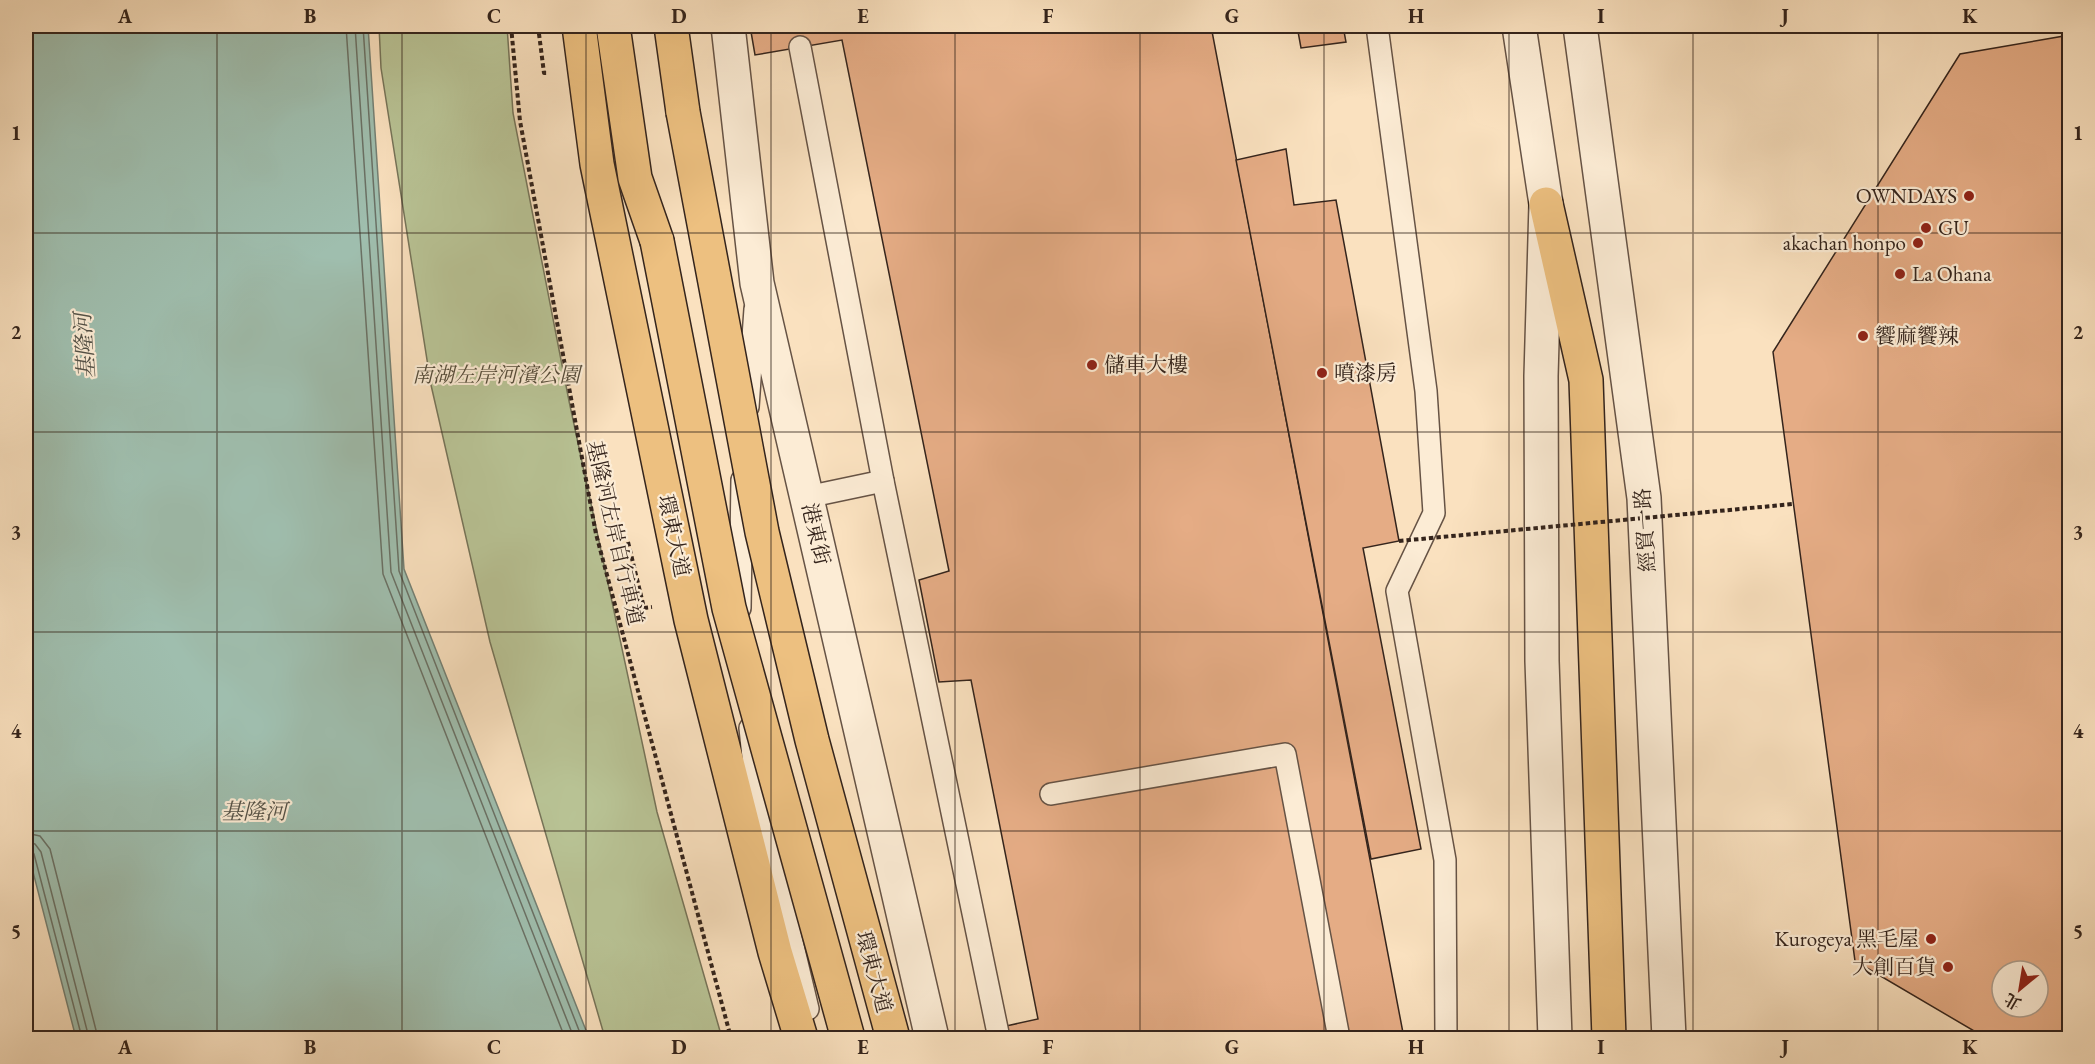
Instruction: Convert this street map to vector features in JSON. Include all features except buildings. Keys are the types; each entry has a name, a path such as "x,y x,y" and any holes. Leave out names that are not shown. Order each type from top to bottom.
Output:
{"highway":[{"name":"環東大道","path":"579,26 597,164 691,620 775,952 801,1038"},
{"path":"613,26 635,178 657,241 729,608 848,1038"},
{"path":"635,26 656,179 657,241"},
{"name":"環東大道","path":"671,26 683,112 762,532 815,751 893,1038"},
{"path":"1546,204 1586,380 1609,1035"}],"street":[{"name":"港東街","path":"728,26 757,283 932,1038"},
{"path":"1519,26 1546,204 1542,376 1542,661 1555,1038"},
{"name":"經貿一路","path":"1580,26 1644,498 1669,1038"}],"lane":[{"path":"1377,26 1426,391 1434,513 1397,591 1445,860 1446,1038"},
{"path":"800,47 883,481 999,1038"},
{"path":"757,283 741,500 740,623 757,795 815,1038"},
{"path":"807,497 883,481"},
{"path":"1051,794 1285,754 1339,1038"}],"path":[{"name":"基隆河左岸自行車道","path":"512,26 520,121 596,534 730,1038"},
{"path":"1399,542 1793,504"}],"green space":[{"name":"南湖左岸河濱公園","path":"379,26 507,26 513,113 569,401 657,812 722,1038 605,1038 490,642 431,385 381,68"}],"water":[{"name":"基隆河","path":"26,26 368,26 404,569 589,1038 76,1038 26,845"}],"place":[{"name":"OWNDAYS","path":"1969,196"},
{"name":"GU","path":"1926,228"},
{"name":"akachan honpo","path":"1918,243"},
{"name":"La Ohana","path":"1900,274"},
{"name":"饗麻饗辣","path":"1863,336"},
{"name":"儲車大樓","path":"1092,365"},
{"name":"噴漆房","path":"1322,373"},
{"name":"Kurogeya 黑毛屋","path":"1931,939"},
{"name":"大創百貨","path":"1948,967"}]}
